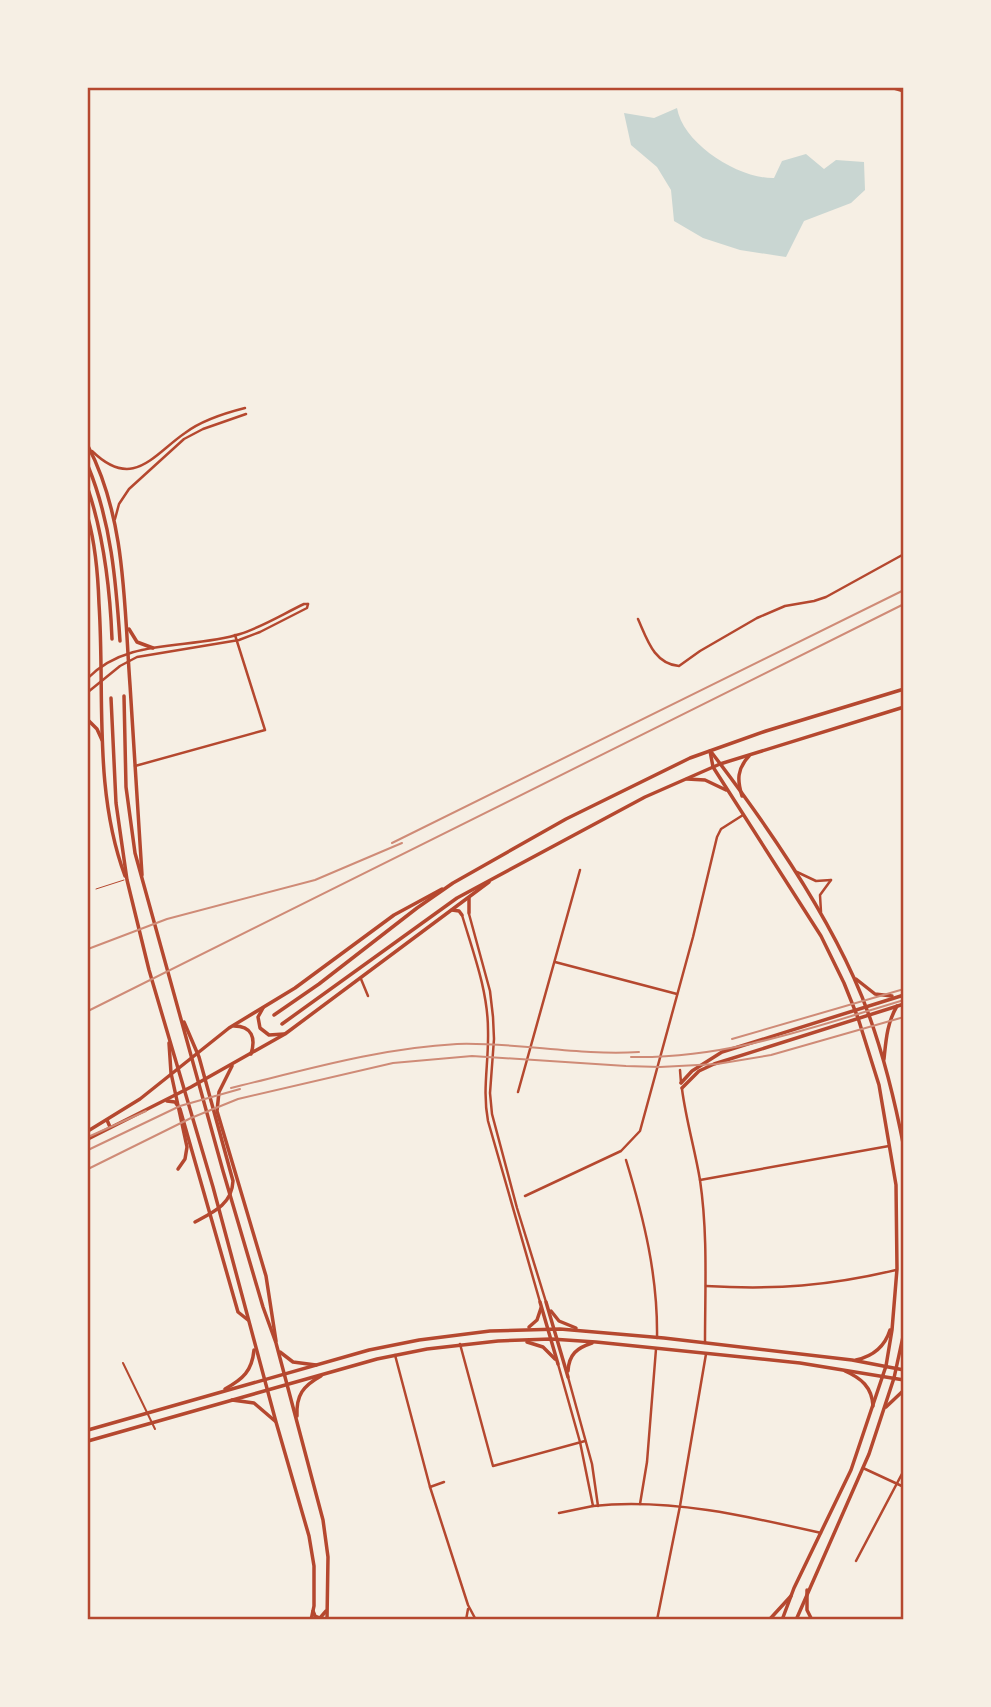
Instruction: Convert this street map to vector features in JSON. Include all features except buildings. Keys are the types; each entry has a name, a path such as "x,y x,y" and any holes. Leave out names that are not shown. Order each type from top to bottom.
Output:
{"main road":[{"path":"894,88 904,90"},
{"path":"88,447 104,485 115,526 127,625 143,881"},
{"path":"88,466 101,503 112,554 120,641"},
{"path":"88,489 100,530 107,572 111,639"},
{"path":"88,518 98,563 103,741 110,821 127,882"},
{"path":"127,625 137,642 153,648"},
{"path":"88,1130 140,1099 229,1028 328,965 394,915 556,824 657,773 710,751 904,689"},
{"path":"124,696 123,743 128,808 143,881 226,1182 278,1350 326,1537 327,1619"},
{"path":"111,698 116,803 127,882 143,948 213,1187 309,1536 314,1566 313,1613 317,1618 323,1617 327,1609"},
{"path":"282,1024 457,898 682,780 720,764 904,707"},
{"path":"88,720 103,741"},
{"path":"710,751 822,915 852,974 869,1015 883,1061 904,1148"},
{"path":"710,751 713,767 726,790 821,936 855,1010 879,1085 891,1146 897,1207 897,1269 886,1366 851,1470 782,1619"},
{"path":"743,796 738,781 739,773 751,754"},
{"path":"682,780 705,780 726,790"},
{"path":"88,1139 233,1065 285,1034 502,873"},
{"path":"274,1015 453,883"},
{"path":"469,913 467,903 470,896"},
{"path":"450,911 456,910 462,915"},
{"path":"852,974 862,986 875,994 902,995"},
{"path":"682,1085 692,1071 722,1052 902,995"},
{"path":"682,1085 699,1071 714,1064 901,1004"},
{"path":"883,1061 888,1026 901,1004"},
{"path":"267,1005 258,1017 260,1028 270,1035 285,1034"},
{"path":"177,1007 199,1057 233,1181 231,1195 225,1203 195,1222"},
{"path":"229,1028 243,1027 252,1034 254,1041 250,1055"},
{"path":"167,1031 172,1073 187,1147 185,1159 178,1169"},
{"path":"233,1065 219,1092 217,1111 266,1276 276,1343"},
{"path":"162,1102 175,1102 180,1109 237,1312 251,1323"},
{"path":"107,1120 110,1127"},
{"path":"523,1329 537,1320 540,1302"},
{"path":"540,1302 558,1364"},
{"path":"546,1302 568,1377"},
{"path":"546,1302 559,1321 588,1331"},
{"path":"852,1360 866,1357 880,1349 887,1339 893,1321"},
{"path":"88,1430 225,1389 419,1339 523,1329 588,1331 705,1343 852,1360 904,1370"},
{"path":"796,1619 863,1468 894,1378 903,1335"},
{"path":"88,1441 396,1356 460,1344 551,1339 596,1342 840,1368 904,1380"},
{"path":"519,1340 543,1347 558,1364"},
{"path":"568,1377 569,1360 574,1352 596,1342"},
{"path":"225,1389 246,1376 255,1344"},
{"path":"278,1350 293,1362 316,1365"},
{"path":"840,1368 866,1385 873,1410"},
{"path":"298,1425 297,1406 300,1393 307,1384 321,1376"},
{"path":"883,1412 894,1397 904,1390"},
{"path":"202,1396 206,1407"},
{"path":"232,1400 254,1403 276,1422"},
{"path":"807,1590 807,1611 812,1619"},
{"path":"769,1619 791,1596"},
{"path":"311,1619 314,1606"}],"street":[{"path":"88,447 106,462 122,468 138,467 154,460 194,427 245,408"},
{"path":"115,526 119,504 129,489 176,446 203,429 246,414"},
{"path":"638,619 655,655 667,663 679,666 700,650 757,618 785,606 826,597 904,554"},
{"path":"88,678 102,664 129,653 235,635 308,604 307,608 273,626 237,640 129,660 88,692"},
{"path":"134,767 265,730 235,635"},
{"path":"526,1196 602,1161 621,1151 635,1139 641,1126 719,833 743,815"},
{"path":"790,865 811,880 831,880 820,895 822,915"},
{"path":"519,1092 580,870"},
{"path":"469,913 488,981 494,1017 490,1093 492,1114 546,1302"},
{"path":"462,915 485,997 488,1030 485,1104 488,1121 540,1302"},
{"path":"555,962 677,994"},
{"path":"361,979 368,996"},
{"path":"680,1070 700,1180 706,1286 705,1343"},
{"path":"700,1180 891,1146"},
{"path":"626,1160 652,1258 657,1297 657,1338"},
{"path":"706,1286 769,1289 814,1286 897,1269"},
{"path":"460,1344 493,1466 585,1441"},
{"path":"640,1504 647,1462 656,1349"},
{"path":"657,1619 706,1354"},
{"path":"396,1356 430,1486 468,1605 476,1619"},
{"path":"123,1363 155,1429"},
{"path":"558,1364 596,1506"},
{"path":"568,1377 592,1464 596,1506"},
{"path":"863,1468 904,1488"},
{"path":"856,1561 904,1470"},
{"path":"430,1486 444,1482"},
{"path":"559,1513 596,1506 680,1506 821,1532"},
{"path":"466,1619 468,1605"}],"lane":[{"path":"96,889 127,882"}],"shaded area":[{"path":"677,108 681,121 701,146 745,173 774,178 782,161 806,154 824,169 836,160 864,162 865,190 851,203 804,221 786,257 740,250 703,238 674,221 671,190 657,167 631,145 624,113 654,118"}],"railway":[{"path":"392,843 904,590"},
{"path":"88,1011 904,604"},
{"path":"88,949 167,919 315,880 402,843"},
{"path":"732,1039 904,989"},
{"path":"631,1057 701,1053 735,1047 904,1000"},
{"path":"88,1169 191,1118 238,1099 393,1063 472,1056 626,1066 717,1064 771,1055 904,1017"},
{"path":"231,1088 343,1061 428,1046 480,1044 593,1052 639,1052"},
{"path":"88,1150 180,1106 240,1089"},
{"path":"88,1137 146,1111"}]}
